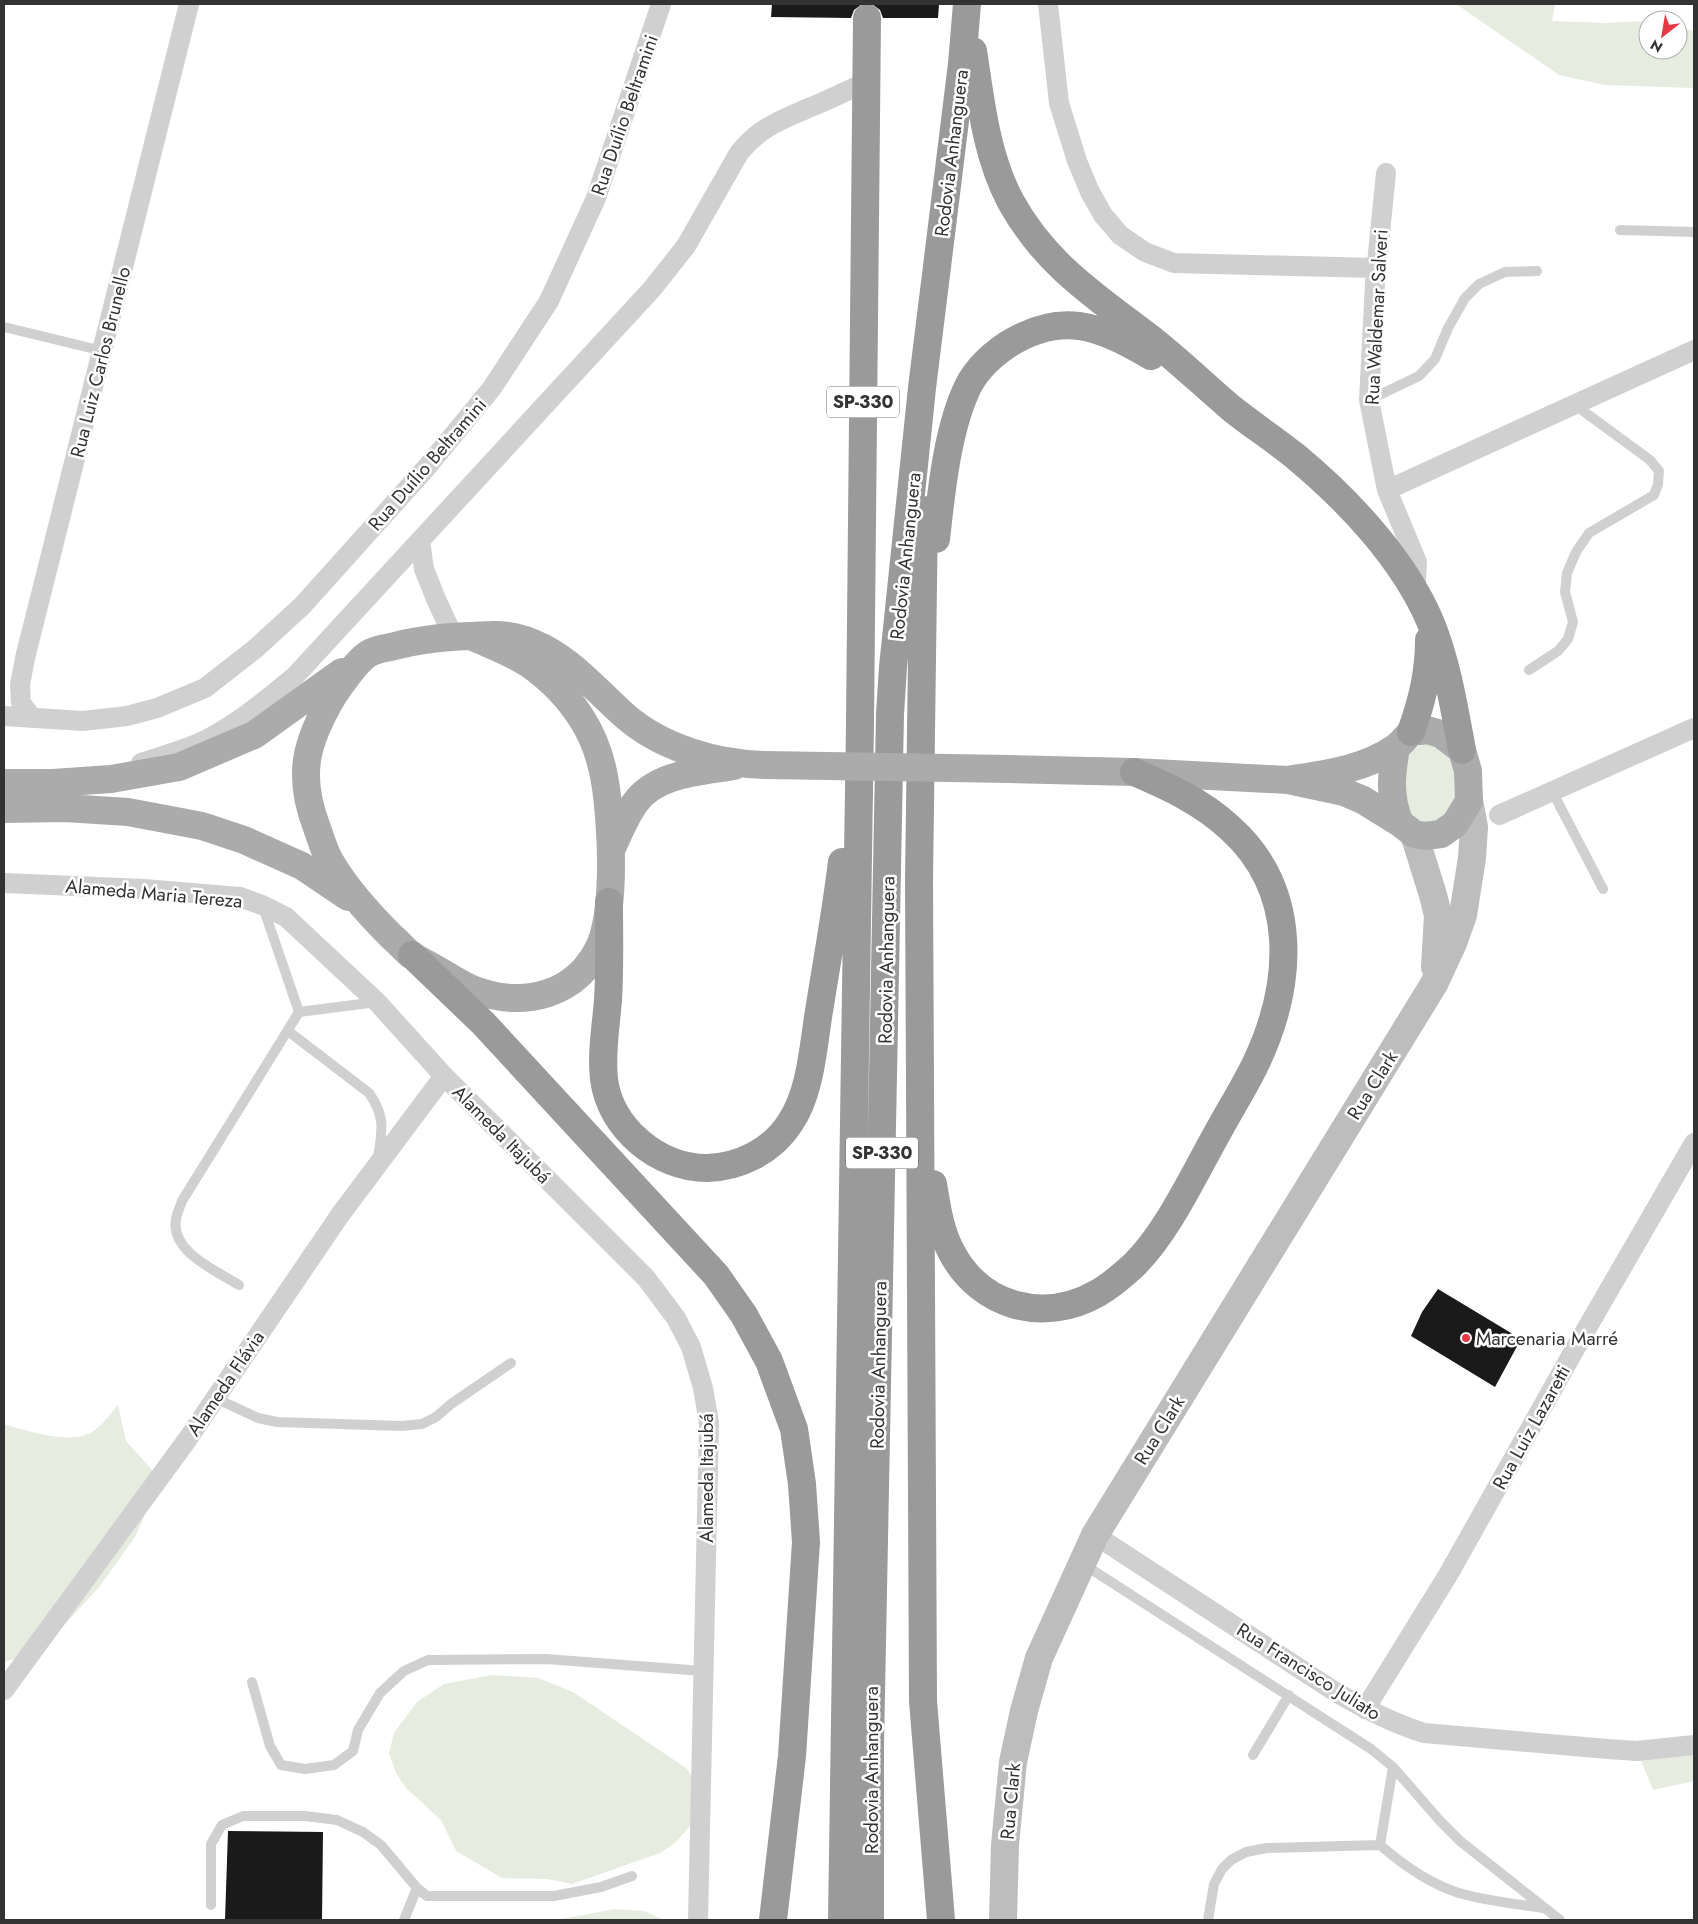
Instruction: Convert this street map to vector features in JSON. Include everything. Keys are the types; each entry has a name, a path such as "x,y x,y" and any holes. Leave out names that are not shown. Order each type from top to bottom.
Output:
{"highway":[{"name":"Rodovia Anhanguera","path":"870,1920 870,1746 890,714 893,667 922,388 962,64 966,8"},
{"path":"966,8 988,139 1010,201 1035,240 1063,270 1158,344 1232,409"},
{"name":"Rodovia Anhanguera","path":"842,1920 860,723 867,18"},
{"path":"923,647 937,527 948,460 957,412 965,392 975,375 1000,349 1040,328 1060,324 1079,325 1095,329 1127,342 1232,409 1295,456 1342,498 1374,534 1412,586 1430,621 1453,697 1462,750"},
{"path":"922,388 925,551 919,880 919,994 923,1701 941,1920"},
{"path":"1403,740 1424,691 1429,666 1430,621"},
{"path":"609,902 608,1000 604,1070 606,1090 614,1110 625,1127 639,1142 656,1154 677,1163 697,1167 719,1167 743,1161 765,1150 777,1140 791,1123 800,1104 807,1077 838,893 860,723"},
{"path":"921,1096 940,1224 945,1239 952,1253 971,1279 999,1300 1027,1308 1047,1308 1078,1302 1098,1293 1133,1265 1146,1251 1169,1218 1256,1063 1272,1022 1279,996 1285,953 1281,917 1275,896 1259,863 1232,828 1200,804 1134,772"},
{"path":"412,955 483,1023 716,1275 744,1315 769,1360 794,1429 802,1484 806,1542 792,1756 773,1920"}],"main road":[{"path":"4,783 53,784 111,779 179,767 254,735 368,654 423,639 490,635 516,637 543,648 573,668 601,692 622,714 652,735 684,749 754,765"},
{"path":"368,654 341,682 320,717 309,743 305,769 314,819 329,859 362,906 412,955 472,989 503,997 538,998 555,992 576,978 592,960 602,940 609,902 611,849 608,796 598,752 582,719 559,689 528,664 463,636"},
{"path":"611,849 635,803 651,787 672,778 754,765 1010,768 1288,780 1344,792 1363,800 1407,828 1425,836 1441,834 1455,824 1470,801 1468,771 1462,750 1441,734 1427,730 1403,740 1370,762 1342,771 1288,780"},
{"path":"1403,740 1392,769 1391,792 1394,810 1407,828"},
{"path":"4,809 65,808 119,812 202,826 244,840 302,866 362,906"}],"street":[{"name":"Rua Duílio Beltramini","path":"4,716 83,720 128,716 157,708 205,688 256,649 302,606 427,467 492,388 549,301 596,198 661,4"},
{"path":"1048,4 1059,103 1074,152 1090,192 1103,215 1120,234 1145,252 1174,263 1376,268"},
{"name":"Rua Luiz Carlos Brunello","path":"32,718 22,703 20,685 25,658 103,351 186,5"},
{"path":"111,779 133,766 201,742 265,701 295,676 652,289 686,246 745,145 759,132 778,120 866,82"},
{"name":"Rua Waldemar Salveri","path":"1386,173 1376,268 1369,400 1387,490 1417,562 1416,580 1412,586"},
{"path":"1387,490 1694,350"},
{"path":"420,541 424,569 436,599 463,636"},
{"path":"4,692 25,658"},
{"path":"1499,815 1694,728"},
{"name":"Rua Clark","path":"1003,1920 1005,1845 1012,1762 1039,1658 1095,1535 1434,984 1453,943 1463,915 1474,834 1470,801"},
{"name":"Rua Clark","path":"1407,828 1438,915 1434,984"},
{"name":"Alameda Maria Tereza","path":"4,883 218,894 240,897 262,904 286,917 377,1002 444,1076"},
{"name":"Alameda Flávia","path":"4,1690 187,1440 377,1164 444,1076"},
{"name":"Alameda Itajubá","path":"444,1076 646,1278 676,1318 691,1347 703,1388 708,1423 698,1920"},
{"name":"Rua Luiz Lazaretti","path":"1365,1709 1448,1575 1585,1331 1694,1144"},
{"name":"Rua Francisco Juliato","path":"1095,1535 1365,1709 1424,1733 1637,1751 1694,1745"}],"lane":[{"path":"1620,230 1694,232"},
{"path":"1369,400 1419,376 1435,359 1448,328 1465,298 1479,284 1504,272 1537,271"},
{"path":"4,327 103,351"},
{"path":"1529,670 1558,651 1568,639 1573,622 1565,592 1567,573 1580,545 1589,533 1654,495 1658,484 1659,471 1650,460 1575,405"},
{"path":"1552,791 1603,888"},
{"path":"239,1285 192,1256 179,1239 176,1221 182,1201 299,1012 262,904"},
{"path":"299,1012 377,1002"},
{"path":"288,1031 370,1093 382,1116 377,1164"},
{"path":"215,1398 258,1418 277,1422 402,1426 422,1424 436,1417 451,1404 511,1363"},
{"path":"1082,1564 1352,1736 1393,1767 1441,1822 1460,1840 1560,1920"},
{"path":"252,1682 270,1746 281,1765 305,1769 334,1765 353,1751 358,1730 380,1693 404,1671 428,1660 546,1659 703,1671"},
{"path":"1253,1755 1289,1696"},
{"path":"1380,1845 1393,1767"},
{"path":"211,1905 211,1844 222,1825 243,1816 305,1816 337,1820 363,1832 381,1846 417,1888 427,1896 435,1898 554,1896 601,1887 632,1876"},
{"path":"1208,1920 1214,1884 1222,1869 1231,1860 1246,1852 1267,1848 1380,1845 1394,1857 1432,1882 1457,1893 1487,1900 1544,1908"},
{"path":"404,1920 417,1888"}],"shaded area":[{"path":"1456,4 1555,4 1552,21 1605,23 1638,21 1638,60 1688,60 1688,30 1694,31 1694,88 1605,85 1559,75"},
{"path":"1430,742 1450,755 1463,785 1452,814 1429,824 1409,813 1403,777 1409,755 1414,749"},
{"path":"118,1405 126,1441 153,1471 144,1517 135,1537 100,1586 55,1635 27,1655 4,1662 4,1424 49,1436 74,1437 94,1431"},
{"path":"492,1675 538,1678 573,1692 686,1768 696,1781 698,1795 690,1826 675,1843 660,1853 572,1884 547,1879 502,1878 456,1851 441,1820 406,1788 396,1773 389,1753 394,1733 417,1702 444,1684"},
{"path":"1694,1745 1694,1781 1653,1790 1637,1751"},
{"path":"615,1909 644,1911 664,1920 556,1920"}],"building":[{"path":"772,4 862,4 854,10 851,18 771,17"},
{"path":"872,4 939,4 938,18 883,18 880,10"},
{"name":"Marcenaria Marré","path":"1438,1289 1521,1339 1495,1387 1411,1336 1422,1312"},
{"path":"228,1831 323,1832 322,1920 225,1920"}],"place":[{"name":"Marcenaria Marré","path":"1466,1338"}]}
